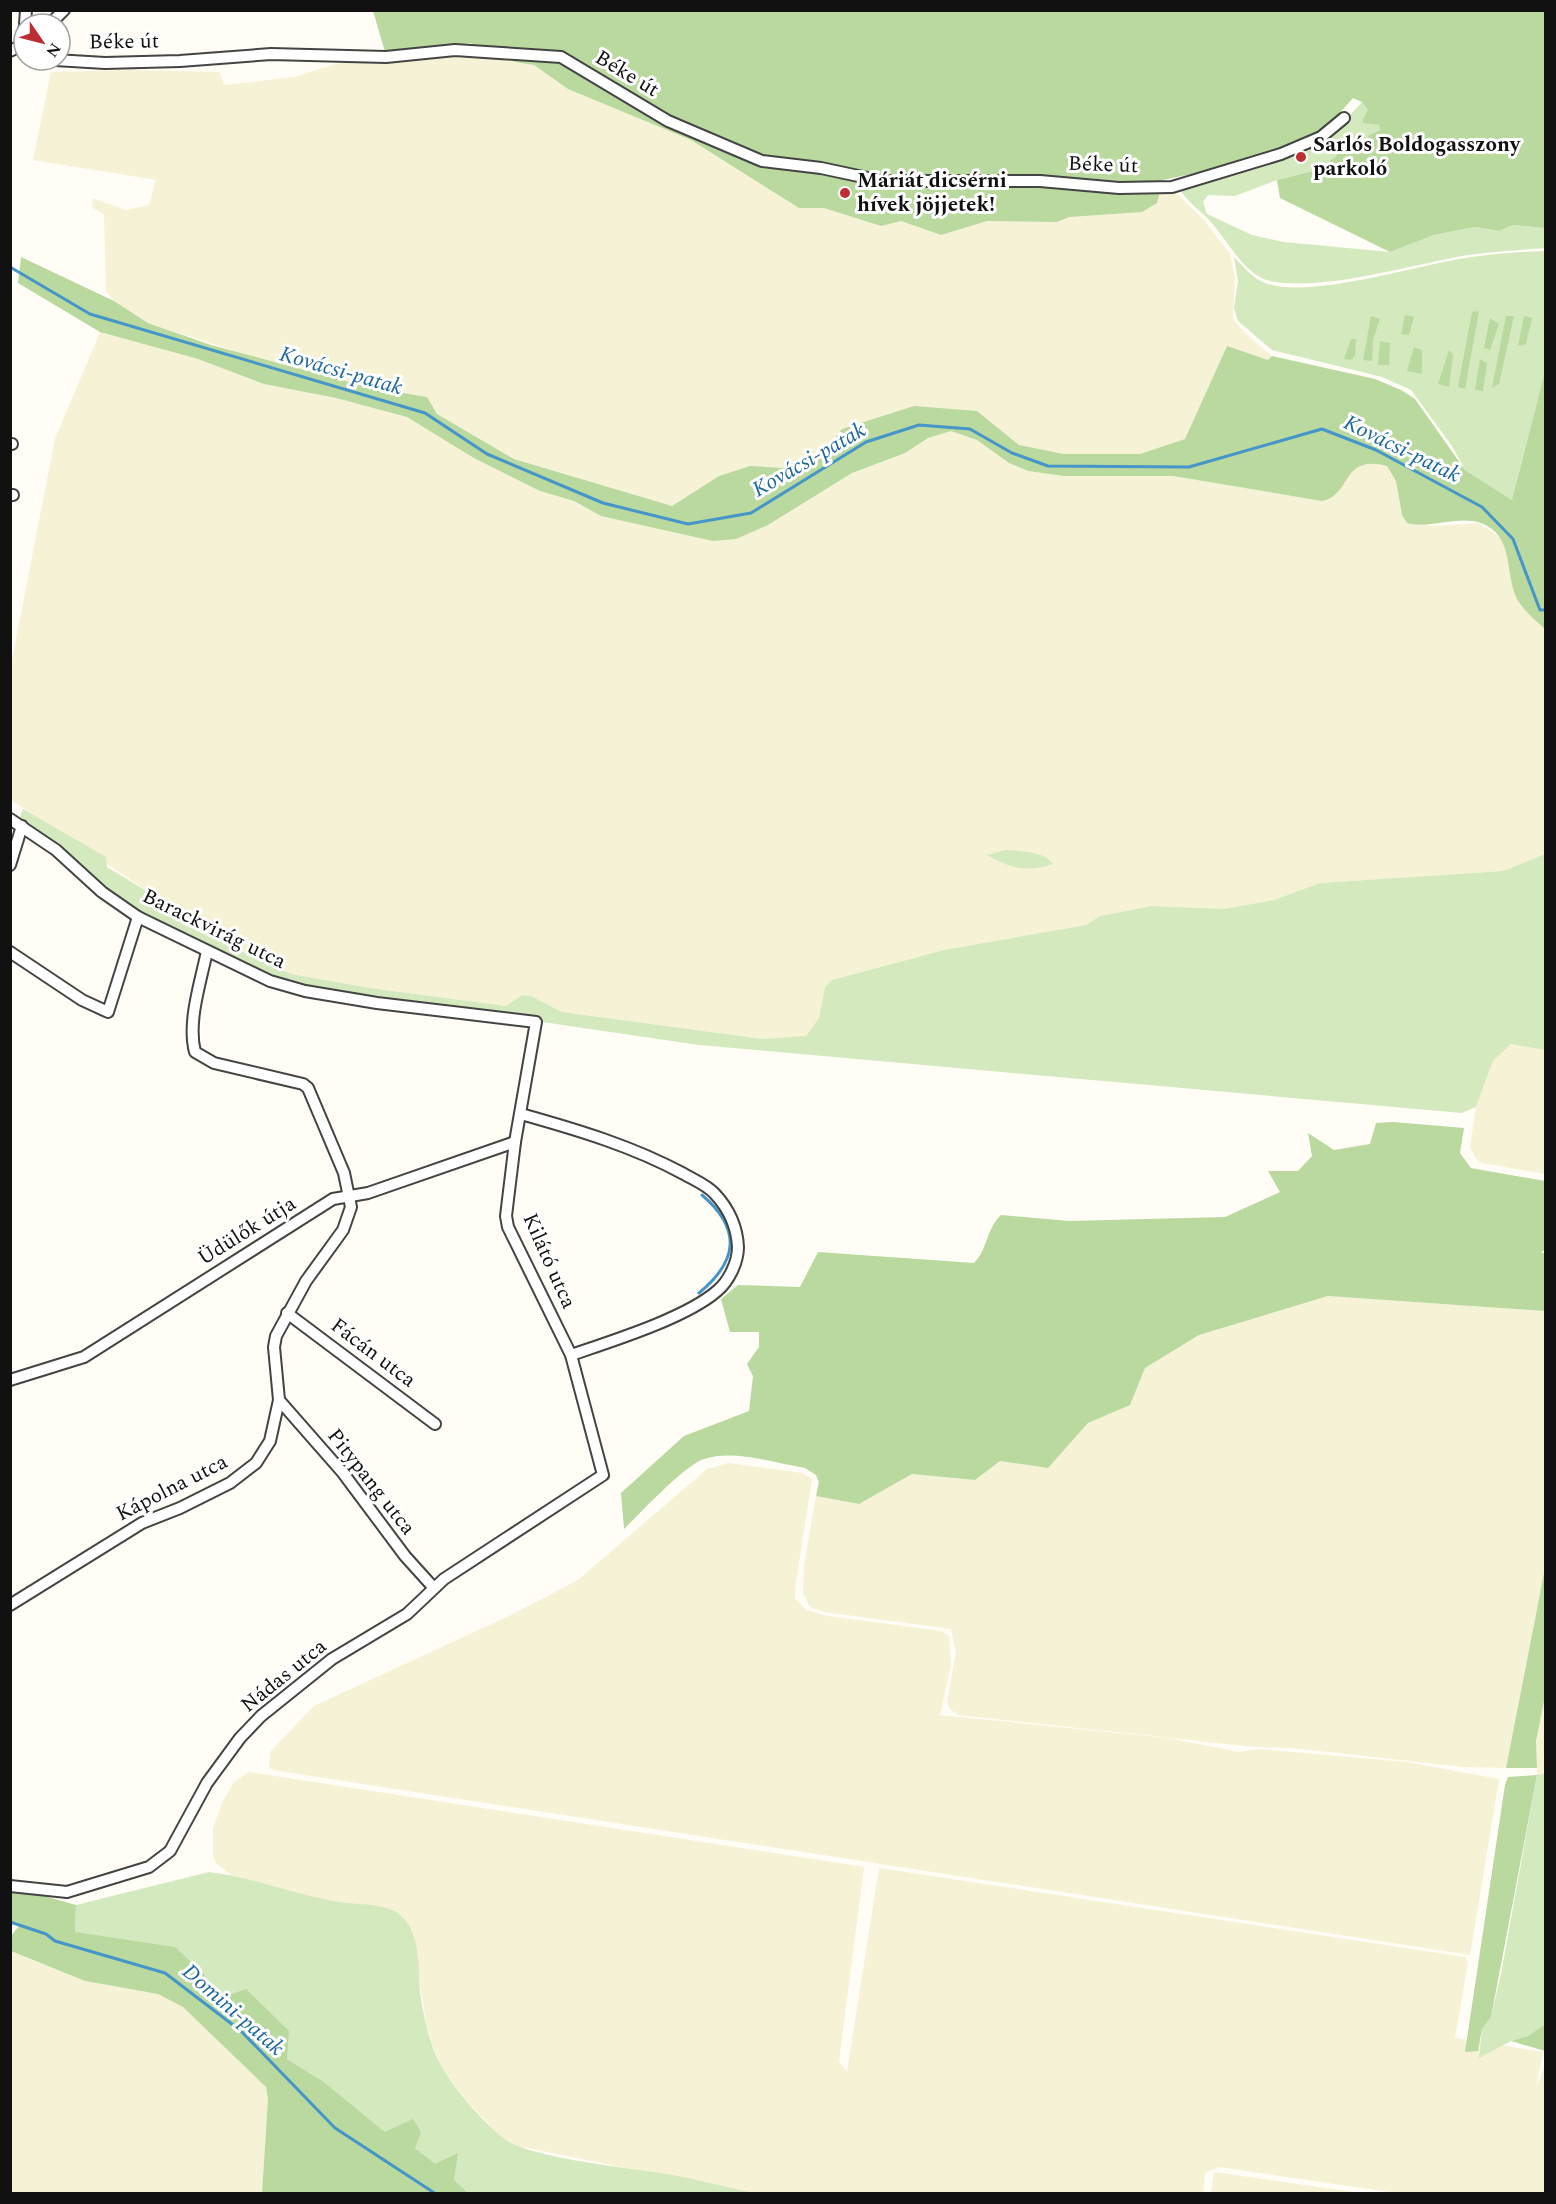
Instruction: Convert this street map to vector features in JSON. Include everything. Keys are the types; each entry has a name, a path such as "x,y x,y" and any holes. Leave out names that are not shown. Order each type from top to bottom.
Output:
{"street":[{"name":"Béke út","path":"72,61 105,63 180,61 271,54 386,57 455,50 561,57 668,121 762,161 821,168 882,181 1040,182 1119,188 1172,187 1281,154 1321,136 1344,118"},
{"name":"Barackvirág utca","path":"10,819 56,850 102,892 138,916 270,981 305,991 377,1004 536,1022"},
{"path":"10,865 22,826"},
{"path":"10,952 82,1000 108,1012 138,916"},
{"path":"207,951 196,1009 193,1039 195,1052 214,1063 286,1080 308,1088 332,1150 344,1173 350,1197"},
{"name":"Kilátó utca","path":"536,1022 508,1190 508,1227 571,1355 603,1475"},
{"path":"521,1114 618,1143 643,1153 698,1182 714,1192 730,1216 737,1234 738,1252 731,1274 712,1295 647,1327 571,1355"},
{"name":"Üdülők útja","path":"10,1380 84,1356 333,1199 350,1197 515,1142"},
{"name":"Kápolna utca","path":"10,1605 142,1523 209,1494 246,1472 256,1463 270,1441 279,1400 274,1347 287,1313 347,1222 350,1197"},
{"name":"Fácán utca","path":"287,1313 435,1424"},
{"name":"Pitypang utca","path":"279,1400 349,1480 405,1556 433,1587"},
{"name":"Nádas utca","path":"10,1886 67,1892 150,1867 161,1860 170,1851 207,1783 235,1744 261,1716 332,1659 407,1614 433,1587 603,1475"}],"shaded area":[{"path":"469,43 515,62 534,65 568,89 691,140 799,208 824,208 881,226 901,221 941,235 987,221 1057,222 1069,217 1157,203 1163,180 1204,220 1230,254 1235,277 1233,319 1245,333 1272,356 1268,360 1227,346 1185,439 1140,454 1064,454 1019,445 977,411 842,429 821,455 799,470 750,466 719,476 672,506 514,459 437,414 427,397 368,387 284,367 148,323 114,301 106,291 104,214 93,208 92,198 126,210 149,205 156,180 33,160 51,72 130,70 220,72 224,85 295,77 335,64"},
{"path":"100,332 198,359 264,384 336,398 407,417 540,491 574,501 601,516 768,525 852,473 905,453 928,438 951,431 977,440 1009,463 1028,471 1064,476 1173,476 1322,501 1337,494 1346,478 1360,465 1374,463 1387,466 1396,481 1402,515 1431,526 1479,523 1500,537 1508,554 1518,600 1545,629 1545,854 1503,871 1320,883 1274,900 1224,909 1152,906 1100,916 1086,925 944,950 832,980 825,987 819,1018 806,1037 763,1039 562,1012 531,996 522,995 506,1006 370,988 291,974 182,924 158,898 11,800 11,665 55,439"},
{"path":"1511,1044 1545,1050 1545,1174 1482,1163 1476,1159 1470,1147 1476,1107 1493,1061"},
{"path":"1328,1296 1545,1311 1545,1568 1506,1768 1464,1767 1292,1748 1254,1747 958,1715 950,1709 947,1702 956,1652 951,1629 824,1612 810,1607 803,1593 804,1565 816,1496 859,1504 912,1474 975,1480 1000,1461 1048,1468 1088,1423 1130,1405 1145,1368 1199,1335"},
{"path":"728,1463 802,1473 812,1479 795,1598 806,1610 828,1616 941,1631 949,1636 951,1665 940,1715 1168,1738 1239,1752 1260,1749 1407,1762 1499,1779 1470,1955 273,1770 269,1766 270,1752 314,1706 511,1615 578,1580 707,1469"},
{"path":"1545,1691 1545,1775 1537,1775 1536,1741"},
{"path":"249,1772 864,1867 839,2061 847,2072 879,1868 1465,1957 1468,1962 1455,2038 1543,2052 1536,2089 1545,2065 1545,2193 1396,2193 1220,2167 1205,2173 1203,2193 753,2194 518,2146 502,2138 466,2100 445,2072 434,2050 426,2022 413,1936 399,1914 385,1908 314,1898 272,1888 231,1875 216,1863 213,1856 213,1828 222,1803 234,1782"},
{"path":"10,1951 85,1981 158,1994 183,2007 202,2024 266,2087 268,2099 262,2193 11,2193"},
{"path":"1214,2172 1360,2193 1211,2193"}],"green space":[{"path":"373,11 1545,11 1545,228 1513,225 1499,231 1475,227 1434,235 1390,252 1280,198 1277,180 1321,169 1338,154 1363,144 1369,135 1380,130 1379,125 1363,123 1368,110 1362,102 1353,98 1329,125 1308,137 1246,162 1163,180 1157,203 1142,212 1069,217 1057,222 987,221 941,235 901,221 881,226 824,208 799,208 691,140 568,89 534,65 515,62 470,43 386,55"},
{"path":"1362,102 1369,111 1363,119 1379,125 1380,130 1369,135 1363,144 1338,154 1321,169 1277,180 1235,196 1208,195 1203,202 1207,214 1252,235 1284,242 1390,252 1434,235 1475,227 1499,231 1513,225 1545,228 1545,248 1468,255 1368,276 1316,283 1270,281 1252,272 1244,264 1216,228 1179,188 1285,158 1331,136"},
{"path":"1545,251 1545,371 1512,500 1465,470 1452,446 1411,390 1382,377 1272,350 1238,321 1234,308 1238,281 1234,257 1252,275 1265,283 1284,287 1307,287 1361,280 1470,257"},
{"path":"21,257 114,301 148,323 211,345 368,387 427,397 437,414 514,459 672,506 719,476 750,466 799,469 821,455 842,429 914,406 977,411 1019,445 1064,454 1140,454 1185,439 1227,346 1268,360 1272,356 1375,379 1401,390 1415,399 1465,470 1512,500 1545,371 1545,629 1517,599 1504,546 1492,529 1481,523 1463,520 1425,524 1407,523 1402,515 1396,481 1387,466 1372,464 1361,466 1354,470 1338,492 1322,501 1173,476 1064,476 1028,471 1009,463 977,440 951,431 928,438 905,453 852,473 768,525 736,539 713,541 601,516 574,501 540,491 474,458 407,417 336,398 264,384 198,359 100,332 18,283"},
{"path":"1479,311 1465,389 1458,387 1472,312"},
{"path":"1405,315 1414,317 1409,335 1401,334"},
{"path":"1371,316 1380,319 1373,340 1372,361 1363,360"},
{"path":"1506,316 1514,316 1499,384 1492,388"},
{"path":"1524,316 1532,318 1526,344 1518,346"},
{"path":"1490,318 1499,324 1490,350 1484,348"},
{"path":"1351,339 1356,339 1355,356 1351,360 1344,359"},
{"path":"1380,341 1390,343 1389,365 1378,365"},
{"path":"1414,347 1422,350 1422,374 1407,371"},
{"path":"1449,350 1453,355 1449,387 1438,384"},
{"path":"1480,359 1487,363 1483,391 1475,390"},
{"path":"23,809 106,857 107,867 158,898 182,924 291,974 370,988 506,1006 522,995 531,996 562,1012 763,1039 806,1036 819,1018 825,987 832,980 944,950 1086,925 1100,916 1152,906 1224,909 1274,900 1320,883 1503,871 1545,854 1545,1050 1511,1044 1493,1061 1476,1107 1462,1113 699,1045 318,989 275,976 123,905 59,844 19,820"},
{"path":"1005,850 1038,854 1053,864 1027,869 1019,868 987,855"},
{"path":"1393,1122 1464,1128 1460,1153 1471,1168 1545,1181 1545,1249 1541,1253 1545,1253 1545,1311 1328,1296 1199,1335 1145,1368 1130,1405 1088,1423 1048,1468 1000,1461 975,1480 912,1474 859,1504 816,1496 819,1482 816,1475 805,1468 741,1456 716,1456 704,1459 686,1470 624,1529 621,1493 684,1436 749,1411 753,1376 747,1364 759,1347 759,1332 730,1332 721,1299 738,1285 800,1287 818,1252 974,1263 982,1252 992,1226 1001,1215 1069,1221 1225,1217 1280,1192 1268,1171 1298,1171 1312,1156 1308,1133 1334,1150 1370,1144 1376,1123"},
{"path":"1545,1568 1546,1691 1536,1741 1537,1768 1506,1768"},
{"path":"1545,1774 1545,2024 1528,2036 1511,2041 1479,2058 1482,2029 1491,2017 1501,1974 1537,1775"},
{"path":"1537,1775 1491,2017 1482,2029 1478,2051 1465,2052 1505,1785 1508,1777"},
{"path":"209,1872 226,1874 324,1899 379,1906 399,1914 406,1921 415,1939 423,2012 438,2060 462,2096 502,2137 515,2145 557,2157 673,2175 753,2193 468,2193 415,2148 385,2132 324,2082 287,2059 218,2000 204,1974 75,1932 76,1905"},
{"path":"11,1893 37,1894 76,1905 75,1932 175,1947 204,1974 218,1999 246,1989 289,2031 287,2059 324,2082 385,2132 413,2119 421,2132 415,2148 435,2164 458,2153 454,2180 468,2193 262,2193 268,2099 266,2087 183,2007 158,1994 85,1981 11,1951 10,1937 19,1926 11,1922"},
{"path":"1545,2024 1545,2051 1511,2041 1528,2036"}],"waterway":[{"name":"Kovácsi-patak","path":"10,267 90,314 425,413 487,454 603,503 688,524 751,513 866,442 919,425 970,429 1012,453 1048,466 1189,467 1322,429 1376,450 1482,507 1513,539 1540,610 1546,610"},
{"path":"699,1293 722,1269 728,1257 730,1245 729,1233 724,1220 702,1195"},
{"name":"Domini-patak","path":"10,1922 46,1934 55,1941 165,1973 241,2031 335,2128 436,2194"}],"place":[{"name":"Sarlós Boldogasszony parkoló","path":"1301,157"},
{"name":"Máriát dicsérni hívek jöjjetek!","path":"845,193"}]}
